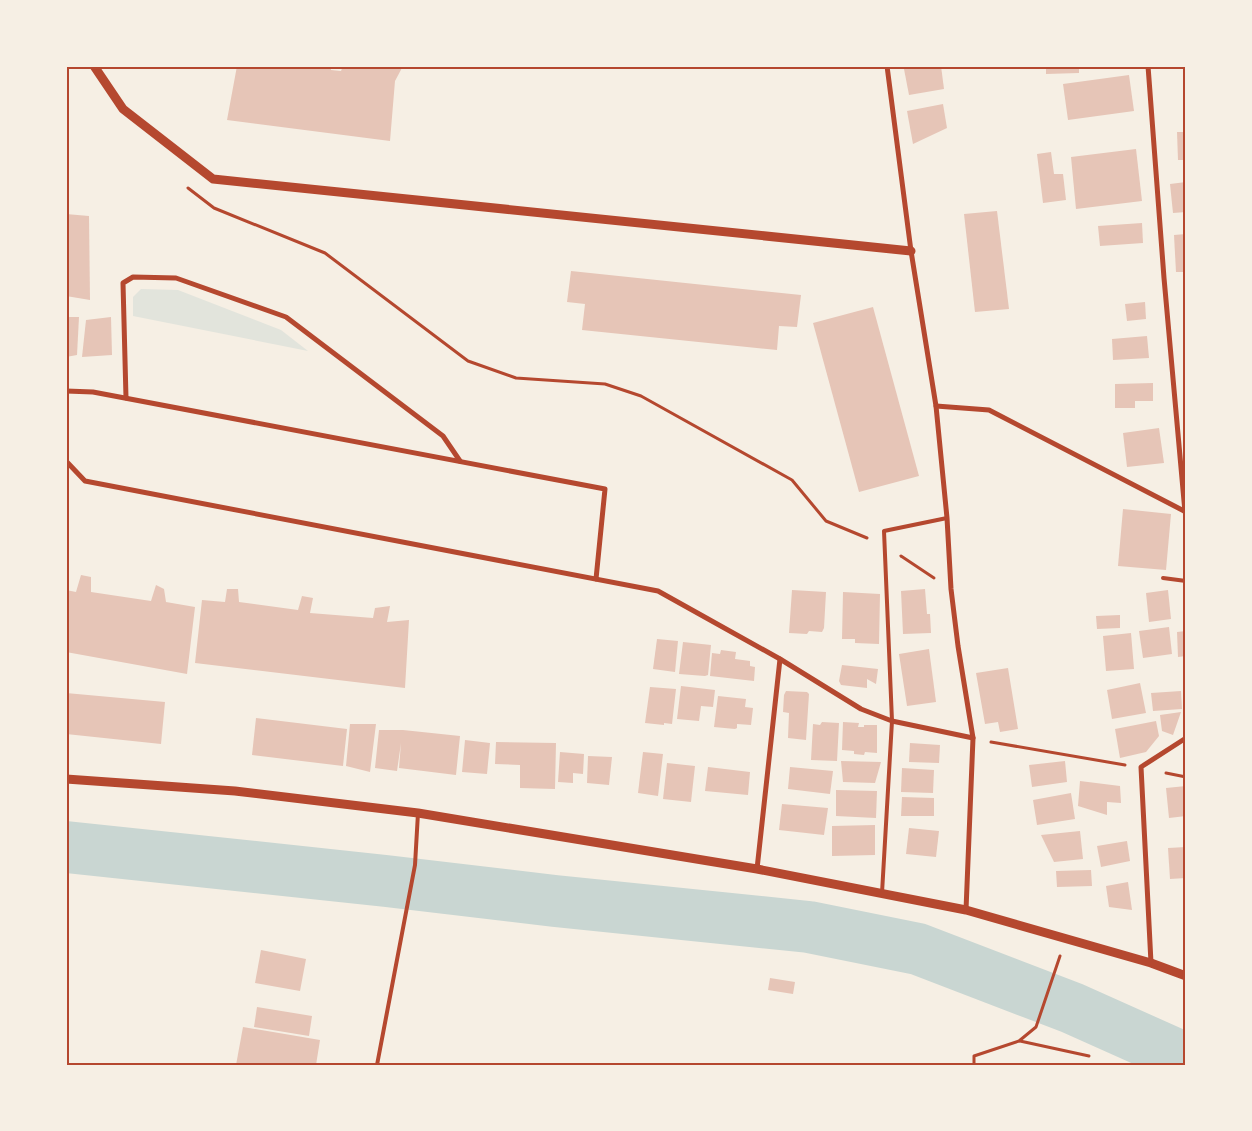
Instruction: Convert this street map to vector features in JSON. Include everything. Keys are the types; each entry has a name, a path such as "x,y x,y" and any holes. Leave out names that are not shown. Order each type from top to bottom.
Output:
{"street":[{"path":"94,66 123,109 213,179 911,251"},
{"path":"887,66 911,251 936,406 947,518 951,589 973,738 966,910"},
{"path":"1148,66 1164,278 1186,512"},
{"path":"126,398 123,283 134,278 176,278 286,317 442,436 460,462"},
{"path":"66,391 93,392 605,489 596,579"},
{"path":"936,406 989,410 1186,512"},
{"path":"66,461 85,481 658,591 780,659 861,709 892,721 973,738"},
{"path":"757,868 780,659"},
{"path":"1151,963 1141,767 1186,738"},
{"path":"66,779 235,791 418,814 757,868 966,910 1151,963 1186,976"}],"lane":[{"path":"882,894 892,721 884,531 947,518"},
{"path":"1163,578 1186,581"},
{"path":"377,1065 415,865 418,814"}],"path":[{"path":"188,188 214,208 325,252 468,361 516,378 605,384 641,396 792,480 826,522 884,545 951,589"},
{"path":"973,738 1141,767"},
{"path":"974,1065 974,1056 1019,1040 1036,1026 1054,977"},
{"path":"1019,1040 1089,1056"}],"shaded area":[{"path":"141,289 178,290 281,330 308,351 133,316 133,297"}],"building":[{"path":"237,66 331,66 331,70 341,71 343,66 403,66 395,81 390,141 227,120"},
{"path":"922,66 941,66 944,89 909,95 904,69"},
{"path":"1046,66 1079,66 1079,73 1046,74"},
{"path":"1129,75 1134,111 1068,120 1063,84"},
{"path":"943,104 947,128 913,144 907,111"},
{"path":"1177,132 1186,132 1186,160 1178,160"},
{"path":"1136,149 1142,201 1076,209 1071,157"},
{"path":"1051,152 1054,174 1063,174 1066,200 1043,203 1037,154"},
{"path":"1186,182 1186,212 1173,213 1170,184"},
{"path":"997,211 1009,309 975,312 964,214"},
{"path":"66,214 89,216 90,300 66,296"},
{"path":"1142,223 1143,243 1100,246 1098,226"},
{"path":"1186,234 1186,272 1176,272 1174,235"},
{"path":"571,271 801,295 797,327 779,326 777,350 582,330 585,304 567,302"},
{"path":"1145,302 1146,319 1127,321 1125,304"},
{"path":"873,307 919,476 859,492 813,323"},
{"path":"66,317 79,317 77,355 66,357"},
{"path":"111,317 112,355 82,357 86,320"},
{"path":"1147,336 1149,358 1113,360 1112,339"},
{"path":"1153,383 1153,401 1135,401 1135,408 1115,408 1115,384"},
{"path":"1159,428 1164,463 1127,467 1123,433"},
{"path":"1123,509 1171,514 1166,570 1118,566"},
{"path":"81,575 91,577 91,592 151,601 156,585 164,589 166,602 195,607 187,674 66,652 66,590 76,592"},
{"path":"227,589 238,589 239,602 298,610 302,596 313,598 310,613 373,618 375,608 390,606 387,622 409,620 405,688 195,663 202,600 225,602"},
{"path":"925,589 927,614 930,614 931,633 903,634 901,591"},
{"path":"792,590 826,592 824,628 822,632 809,631 807,634 789,633"},
{"path":"1168,590 1171,619 1149,622 1146,593"},
{"path":"843,592 880,594 879,644 855,643 855,639 842,639"},
{"path":"1120,615 1120,628 1097,629 1096,616"},
{"path":"1169,627 1172,654 1143,658 1139,631"},
{"path":"1186,631 1186,656 1178,657 1177,632"},
{"path":"1131,633 1134,669 1106,671 1103,636"},
{"path":"657,639 678,641 675,672 653,669"},
{"path":"683,642 711,645 708,675 679,674"},
{"path":"929,649 936,702 907,706 899,654"},
{"path":"721,650 736,652 735,659 750,661 750,666 755,667 754,681 710,676 712,653 720,654"},
{"path":"842,665 878,669 876,684 867,679 867,688 841,685 839,681"},
{"path":"1008,668 1018,729 1000,732 998,722 985,724 976,673"},
{"path":"1140,683 1146,713 1112,719 1107,690"},
{"path":"681,686 715,690 713,707 701,706 699,721 677,719"},
{"path":"650,687 676,689 672,724 645,723"},
{"path":"786,691 807,692 809,694 806,740 788,738 789,713 783,712"},
{"path":"1181,691 1182,709 1153,711 1151,693"},
{"path":"66,693 165,702 161,744 66,734"},
{"path":"718,696 746,699 745,707 753,708 751,725 737,724 735,729 714,727"},
{"path":"1181,712 1173,735 1162,731 1160,715"},
{"path":"256,718 347,729 343,766 252,755"},
{"path":"1156,721 1159,736 1146,752 1120,758 1115,729"},
{"path":"822,722 839,723 837,761 811,760 813,724 820,725"},
{"path":"843,722 859,723 858,727 877,725 877,753 865,752 864,755 854,754 854,751 842,750"},
{"path":"350,724 376,724 370,772 346,766"},
{"path":"379,730 403,730 460,736 456,775 399,768 401,743 397,771 375,768"},
{"path":"465,740 490,743 487,774 462,772"},
{"path":"496,742 556,743 555,789 520,788 520,765 495,764"},
{"path":"910,743 940,745 939,763 909,762"},
{"path":"560,752 584,754 583,774 573,773 573,783 558,782"},
{"path":"643,752 663,754 658,796 638,793"},
{"path":"588,756 612,757 609,785 587,783"},
{"path":"841,761 881,762 875,783 843,782"},
{"path":"1065,761 1067,782 1032,787 1029,765"},
{"path":"667,763 695,766 691,802 663,799"},
{"path":"708,767 750,772 748,795 705,791"},
{"path":"790,767 833,771 830,794 788,789"},
{"path":"902,768 934,770 933,793 901,792"},
{"path":"1080,781 1120,786 1121,803 1107,802 1107,815 1078,806"},
{"path":"1186,786 1186,816 1169,818 1166,788"},
{"path":"836,790 877,791 876,818 836,816"},
{"path":"1071,793 1075,819 1037,825 1033,800"},
{"path":"902,797 934,798 934,816 901,816"},
{"path":"782,804 828,808 824,835 779,830"},
{"path":"875,825 875,855 832,856 832,826"},
{"path":"909,828 939,831 936,857 906,854"},
{"path":"1080,831 1083,859 1054,862 1041,835"},
{"path":"1127,841 1130,861 1101,867 1097,846"},
{"path":"1186,847 1186,878 1170,879 1168,848"},
{"path":"1091,870 1092,886 1057,887 1056,871"},
{"path":"1128,882 1132,910 1109,907 1106,886"},
{"path":"261,950 306,959 300,991 255,983"},
{"path":"770,978 795,982 793,994 768,990"},
{"path":"257,1007 312,1016 309,1036 254,1027"},
{"path":"243,1027 320,1040 316,1065 236,1065"}],"waterway":[{"path":"66,847 809,927 918,949 1072,1008 1186,1059"}]}
